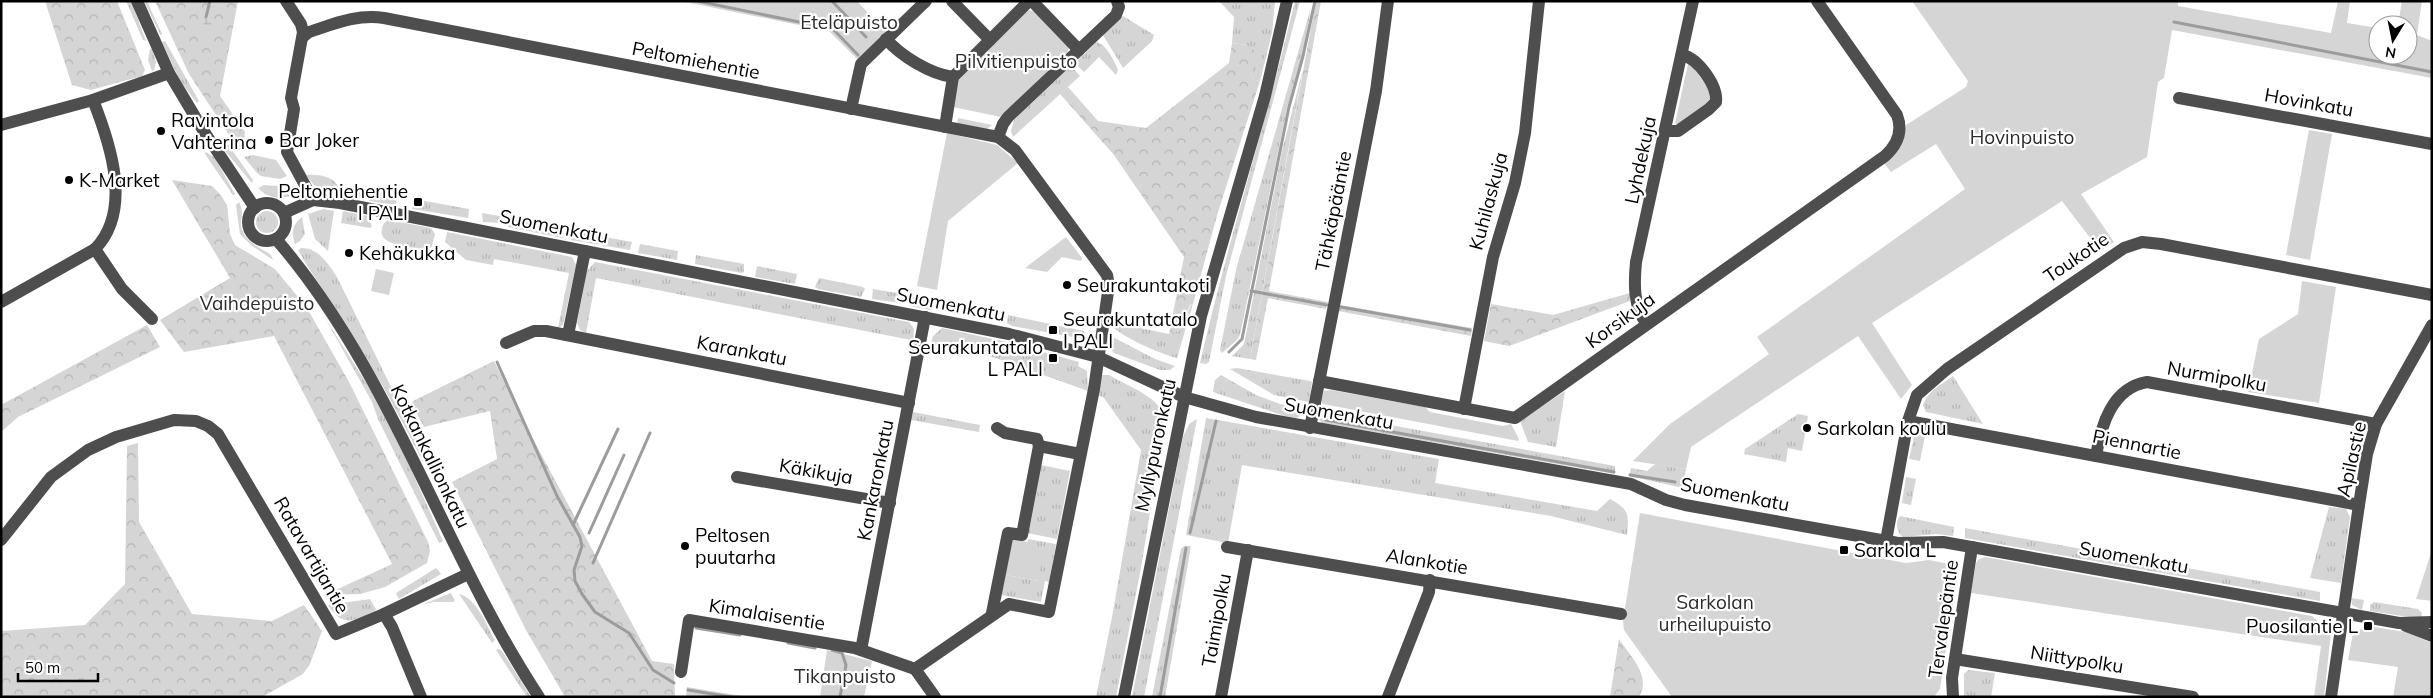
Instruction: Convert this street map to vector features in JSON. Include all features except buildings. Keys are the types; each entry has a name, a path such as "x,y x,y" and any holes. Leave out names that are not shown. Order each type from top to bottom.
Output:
{"street":[{"path":"137,1 169,73 203,130 255,208"},
{"path":"284,213 313,200 287,152 294,109 291,98 303,37 301,24 286,1"},
{"path":"851,109 861,64 926,1"},
{"path":"952,1 990,40"},
{"path":"946,127 953,77 1030,1 1079,50"},
{"path":"998,138 1003,124 1008,118 1116,15 1118,10 1117,1"},
{"name":"Myllypuronkatu","path":"1124,697 1184,397 1212,272 1259,118 1287,1"},
{"name":"Tähkäpääntie","path":"1310,428 1376,91 1388,1"},
{"name":"Kuhilaskuja","path":"1464,409 1493,257 1515,183 1525,133 1539,1"},
{"name":"Lyhdekuja","path":"1646,324 1638,309 1634,277 1693,1"},
{"name":"Korsikuja","path":"1320,382 1514,418 1885,156 1896,144 1900,130 1899,120 1817,1"},
{"name":"Peltomiehentie","path":"303,37 308,32 352,18 372,17 946,127 998,138 1015,150 1108,275 1109,285 1094,389 1049,612 1009,604 992,614"},
{"path":"886,39 894,47 930,70 953,77"},
{"path":"1666,131 1678,131 1712,107 1716,102 1716,92 1713,85 1691,58 1682,55"},
{"path":"1,125 93,100 169,73"},
{"name":"Hovinkatu","path":"2179,98 2432,144"},
{"path":"1,302 95,249 108,231 115,187 109,148 93,100"},
{"name":"Suomenkatu","path":"313,200 340,203 1018,336 1098,357 1184,397 1256,417 1621,482 1639,487 1680,504 1904,544 1943,542 1972,547 2399,623 2432,636"},
{"path":"262,204 270,204 278,206 284,213 285,229 276,239 262,241 251,232 248,218 255,208 262,204"},
{"name":"Kotkankallionkatu","path":"276,239 310,284 370,374 400,431 468,574 539,697"},
{"name":"Toukotie","path":"1886,541 1908,421 1917,395 1947,369 2113,254 2134,244 2160,244 2432,295"},
{"path":"95,249 122,289 152,319"},
{"path":"568,335 585,251"},
{"name":"Kankaronkatu","path":"861,650 925,317"},
{"name":"Apilastie","path":"2331,697 2367,454 2376,424 2432,325"},
{"name":"Karankatu","path":"506,343 534,331 568,335 908,403"},
{"name":"Nurmipolku","path":"2096,456 2103,421 2110,410 2127,390 2136,384 2147,382 2376,424"},
{"name":"Ratavartijantie","path":"1,540 51,477 88,450 116,437 174,420 196,421 208,426 218,434 241,469 336,634 384,614 468,574"},
{"name":"Piennartie","path":"1908,421 2359,505"},
{"path":"915,669 992,614 1008,533 1022,535 1039,446 1037,440 1005,433 997,428"},
{"path":"1039,446 1080,454"},
{"name":"Käkikuja","path":"737,477 890,503"},
{"name":"Alankotie","path":"1227,547 1621,614"},
{"name":"Tervalepäntie","path":"1953,697 1952,678 1972,547"},
{"name":"Taimipolku","path":"1222,697 1248,550"},
{"path":"1388,697 1429,592 1430,580"},
{"path":"384,614 392,627 421,697"},
{"name":"Kimalaisentie","path":"680,672 689,620 861,650"},
{"name":"Suomenkatu","path":"2399,623 2432,622"},
{"path":"861,650 915,669 935,697"},
{"name":"Niittypolku","path":"1955,659 2193,697"}],"green space":[{"path":"45,1 117,1 145,70 142,76 91,90 72,85"},
{"path":"126,1 131,1 146,41 143,40"},
{"path":"144,1 147,1 162,34 161,36"},
{"path":"155,1 238,1 220,96 245,132 244,143 246,150 239,150 189,74"},
{"name":"Eteläpuisto","path":"680,1 857,1 886,32 858,60 829,31"},
{"path":"1219,1 1275,1 1272,33 1260,81 1254,80 1251,74 1247,45 1232,43 1234,17"},
{"path":"1295,1 1300,1 1226,276 1209,362 1206,364 1200,363 1211,317"},
{"path":"1316,1 1321,1 1269,291 1328,302 1326,309 1268,298 1256,360 1250,359"},
{"name":"Hovinpuisto","path":"1912,1 2178,1 2178,6 2331,33 2338,1 2350,1 2347,23 2368,26 2368,65 2418,65 2418,35 2432,41 2432,78 2172,30 2164,78 2158,82 2147,157 2081,194 2114,242 2100,251 2062,201 1872,323 1912,385 1901,399 1858,336 1691,447 1686,469 1633,461 1670,424 1769,354 1757,337 1965,189 1936,144 1891,172 1884,163 1901,146 1906,125 1966,87 1968,81"},
{"name":"Hovinpuisto","path":"2402,1 2422,1 2418,28 2418,15 2400,15"},
{"path":"1311,7 1306,40 1287,109 1240,335 1222,353 1220,350 1236,270"},
{"name":"Pilvitienpuisto","path":"1027,10 1034,11 1069,46 1068,52 1001,117 953,107 957,82"},
{"path":"1123,16 1154,35 1152,41 1123,68 1103,35"},
{"path":"206,17 211,17 214,20 211,30 206,33 201,29"},
{"path":"165,41 199,101 197,103 180,81 162,42"},
{"path":"1096,42 1100,43 1112,57 1118,70 1116,75 1099,57 1084,72 1075,63"},
{"path":"1232,43 1247,45 1257,53 1251,74 1254,80 1260,81 1218,212 1193,304 1190,305 1180,330 1169,334 1184,257 1114,155 1060,94 1068,87 1098,121 1146,128 1229,63"},
{"path":"150,49 152,49 156,62 152,71 148,60"},
{"path":"1688,64 1692,66 1711,92 1710,102 1677,125 1675,123"},
{"path":"1071,66 1080,76 1013,137 1011,131 1014,120"},
{"path":"1303,69 1250,359 1232,356 1244,344 1282,151"},
{"path":"958,118 992,125 987,129 957,124"},
{"path":"2309,130 2332,134 2310,260 2286,255"},
{"path":"947,133 997,145 1018,163 948,221 937,290 917,286"},
{"path":"225,140 253,180 252,183 225,151"},
{"path":"206,152 215,158 235,194 233,195 205,154"},
{"path":"253,155 276,160 287,176 280,179 261,176 244,157"},
{"path":"306,175 330,178 339,188 338,195 318,190"},
{"name":"Vaihdepuisto","path":"172,180 212,186 227,205 230,234 235,245 275,269 307,308 349,382 428,542 430,551 427,563 385,587 360,594 325,595 392,564 274,336 184,352 160,320 230,278"},
{"path":"264,185 278,186 290,196 277,198 269,196 258,188"},
{"path":"348,186 364,189 362,199 346,196"},
{"path":"371,191 397,196 396,205 369,201"},
{"path":"414,199 469,209 468,218 412,209"},
{"path":"239,202 242,209 241,228 243,233 251,242 271,255 273,260 251,245 240,234 236,205"},
{"path":"323,209 334,211 328,251 315,239 308,214"},
{"path":"267,211 275,214 278,222 275,230 267,233 259,230 256,222 259,214"},
{"path":"343,211 368,216 372,226 370,228 341,223"},
{"path":"482,213 500,216 500,223 483,222"},
{"path":"302,217 305,234 295,244 293,229"},
{"path":"509,218 564,229 563,238 508,227"},
{"path":"389,220 431,228 435,234 432,246 428,250 391,243 382,235 384,223"},
{"path":"573,231 632,242 630,250 571,240"},
{"path":"447,232 572,257 576,265 563,325 558,328 569,273 494,259 493,265 466,260 445,242"},
{"path":"1066,237 1082,258 1081,261 1062,257 1047,272 1025,268"},
{"path":"640,244 678,251 677,260 638,253"},
{"path":"301,248 313,250 318,254 327,262 337,277 427,460 423,462 368,360 298,250"},
{"path":"696,255 744,264 744,272 695,264"},
{"path":"595,262 909,322 914,329 913,343 911,340 596,278 586,333 580,330 577,323 587,271"},
{"path":"757,266 797,274 795,284 755,277"},
{"path":"376,269 394,273 389,295 371,291"},
{"path":"819,278 865,289 861,297 818,289 815,287"},
{"path":"2302,281 2336,287 2319,403 2248,392 2259,339 2298,314"},
{"path":"873,289 903,294 901,303 872,299"},
{"path":"1630,293 1630,301 1509,346 1484,341 1491,304 1553,315"},
{"path":"912,297 933,301 936,306 930,310 910,306"},
{"path":"1193,304 1177,358 1132,340 1110,324 1110,322 1169,334 1180,330"},
{"path":"1340,305 1472,328 1471,336 1338,311"},
{"path":"1008,315 1084,331 1085,336 1084,339 1012,326 1007,323"},
{"path":"325,318 374,395 410,467 443,541 439,543 378,419 372,402"},
{"path":"147,325 160,347 18,417 1,432 1,405"},
{"path":"942,328 1007,342 1079,362 1078,366 1087,371 1088,391 993,357 936,346 929,349 933,336"},
{"path":"1107,334 1155,359 1175,366 1170,370 1160,370 1114,353 1107,344"},
{"path":"494,361 525,424 652,661 674,664 675,697 565,697 526,630 452,482 497,459 490,411 424,427 412,405 413,401"},
{"path":"1237,368 1310,381 1312,382 1309,402 1274,395 1230,369"},
{"path":"1102,375 1109,375 1143,393 1158,405 1165,420 1141,568 1116,697 1096,697 1141,450 1104,398 1095,394"},
{"path":"1221,375 1256,395 1280,404 1307,410 1306,413 1296,418 1285,416 1213,392 1215,380"},
{"path":"1953,376 1983,424 1926,412 1923,405 1926,398 1933,390"},
{"path":"1331,390 1425,407 1430,412 1503,426 1511,424 1519,439 1518,441 1323,404 1321,401 1324,391"},
{"path":"1565,391 1556,447 1528,442 1520,421"},
{"path":"913,412 980,425 979,432 911,420"},
{"path":"1319,412 1615,466 1615,474 1322,423 1318,418"},
{"path":"1798,414 1808,416 1802,451 1788,448 1786,462 1744,454 1745,449"},
{"path":"1206,418 1439,459 1435,483 1597,511 1610,499 1624,509 1628,517 1627,535 1551,516 1242,465 1228,543 1186,535"},
{"path":"1197,419 1144,697 1132,697 1183,437 1189,424"},
{"path":"1919,430 1926,431 1920,461 1909,459 1914,437"},
{"path":"138,443 139,522 192,614 272,621 304,605 322,631 310,664 303,674 262,697 1,697 1,631 85,625 125,584 127,446"},
{"path":"1655,464 1686,469 1683,488 1629,476 1631,468 1647,471"},
{"path":"1041,465 1070,471 1057,539 1027,533"},
{"path":"1906,477 1916,479 1911,505 1902,503"},
{"path":"2329,507 2346,509 2350,517 2341,583 2310,578"},
{"name":"Sarkolan urheilupuisto","path":"1640,513 1906,563 1929,560 1954,565 1958,571 1940,689 1934,697 1672,697 1624,630 1623,621"},
{"path":"1900,516 1954,527 1953,536 1936,534 1903,537 1897,527 1897,521"},
{"path":"1965,528 2320,592 2320,601 1965,538"},
{"path":"1012,539 1028,542 1027,547 1044,550 1038,581 1005,575"},
{"path":"1028,539 1056,544 1049,582 1045,581 1041,602 1001,595 1005,575 1038,581 1027,547"},
{"path":"1184,546 1191,546 1165,697 1152,697 1181,549"},
{"path":"2432,550 2432,601 2416,599"},
{"path":"1985,557 2312,616 2331,633 2324,697 2314,697 2321,646 1971,593 1976,563 1979,559"},
{"path":"436,568 441,574 399,599 396,593"},
{"path":"451,593 455,601 453,602 433,602 421,605"},
{"path":"459,594 476,606 495,640 492,643"},
{"path":"2351,598 2364,600 2362,610 2352,605"},
{"path":"370,599 376,609 375,611 354,620 344,620 333,612 328,605"},
{"path":"2374,602 2418,609 2422,613 2421,619 2370,611 2370,605"},
{"path":"2368,626 2405,632 2432,643 2432,697 2393,697 2398,667 2348,660 2353,633"},
{"path":"1619,639 1634,659 1641,674 1643,681 1639,697 1610,697"},
{"path":"499,649 531,697 527,697 496,650"},
{"name":"Tikanpuisto","path":"827,650 872,661 864,697 820,697"},
{"path":"1968,670 1995,673 1991,697 1964,697 1964,674"},
{"name":"Tikanpuisto","path":"687,687 748,697 686,697"}],"waterway":[{"path":"206,17 210,1"},
{"path":"697,1 833,29 858,55"},
{"path":"832,1 866,37"},
{"path":"1229,352 1242,339 1289,107 1315,1"},
{"path":"2174,22 2432,72"},
{"path":"1251,291 1327,305"},
{"path":"1341,307 1470,330"},
{"path":"497,362 557,496 580,537 582,546 574,570 575,581 582,594 595,612 629,633 653,670 674,683"},
{"path":"1326,420 1614,472"},
{"path":"1190,533 1216,421"},
{"path":"573,525 618,429"},
{"path":"593,563 650,433"},
{"path":"589,533 624,455"},
{"path":"1630,475 1675,482"},
{"path":"1160,697 1186,548"},
{"path":"696,628 740,635"},
{"path":"788,643 815,648"},
{"path":"832,650 842,653 846,665 840,697"},
{"path":"688,690 731,697"}],"place":[{"name":"Ravintola Vahterina","path":"161,131"},
{"name":"Bar Joker","path":"269,140"},
{"name":"K-Market","path":"69,180"},
{"name":"Peltomiehentie I PALI","path":"418,202"},
{"name":"Kehäkukka","path":"349,253"},
{"name":"Seurakuntakoti","path":"1067,285"},
{"name":"Seurakuntatalo I PALI","path":"1053,330"},
{"name":"Seurakuntatalo L PALI","path":"1053,358"},
{"name":"Sarkolan koulu","path":"1807,428"},
{"name":"Peltosen puutarha","path":"685,546"},
{"name":"Sarkola L","path":"1844,550"},
{"name":"Puosilantie L","path":"2368,626"}]}
